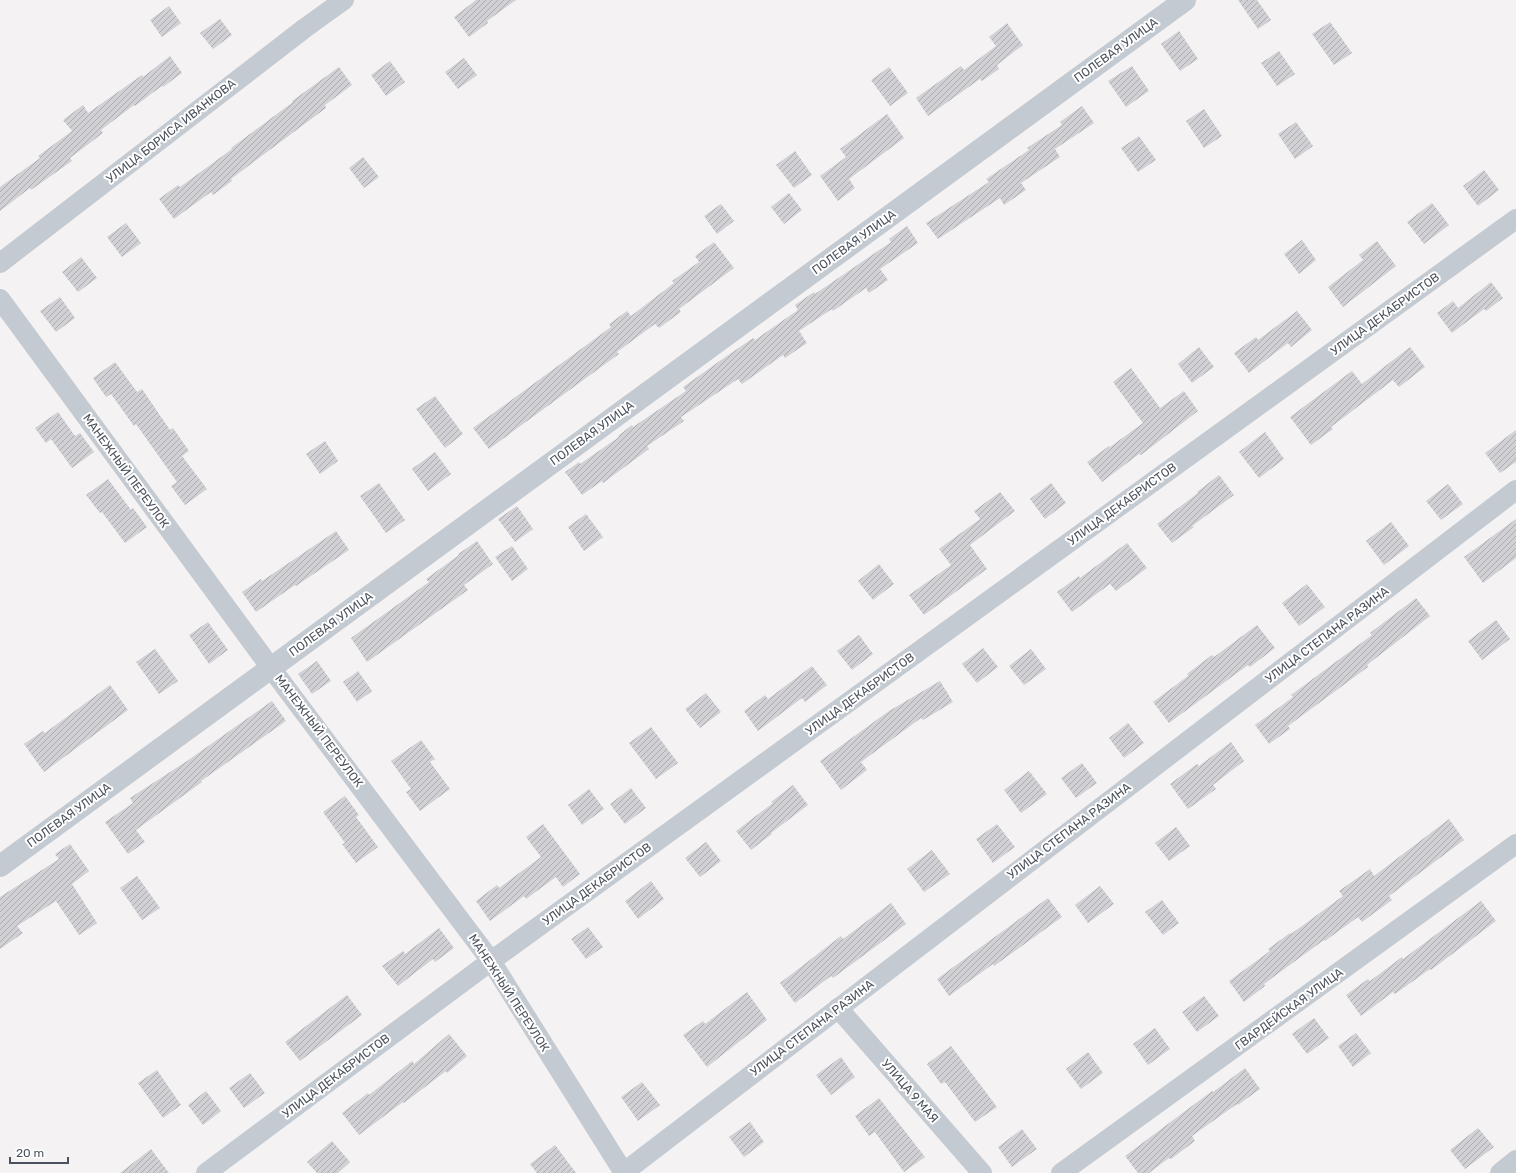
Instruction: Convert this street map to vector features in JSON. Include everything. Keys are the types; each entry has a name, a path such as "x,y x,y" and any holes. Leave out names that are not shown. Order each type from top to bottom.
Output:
{"street":[{"name":"УЛИЦА БОРИСА ИВАНКОВА","path":"0,263 298,32 344,0"},
{"name":"ПОЛЕВАЯ УЛИЦА","path":"0,866 1185,0"},
{"name":"УЛИЦА ДЕКАБРИСТОВ","path":"206,1173 491,961 1516,219"},
{"name":"МАНЕЖНЫЙ ПЕРЕУЛОК","path":"0,299 271,668 491,961 624,1173"},
{"name":"УЛИЦА СТЕПАНА РАЗИНА","path":"624,1173 1516,490"},
{"name":"ГВАРДЕЙСКАЯ УЛИЦА","path":"1062,1173 1516,844"},
{"name":"УЛИЦА 9 МАЯ","path":"838,1008 982,1173"},
{"path":"1500,1173 1516,1160"}],"building":[{"path":"476,0 516,0 487,21 488,23 469,37 454,17"},
{"path":"1238,0 1257,0 1271,20 1258,29"},
{"path":"169,6 181,23 162,37 150,20"},
{"path":"220,19 232,35 213,49 200,33"},
{"path":"1330,22 1352,53 1334,65 1312,34"},
{"path":"1007,23 1023,45 997,65 999,69 982,81 980,79 928,116 916,98 961,66 964,70 996,46 989,37"},
{"path":"1179,31 1198,59 1180,71 1161,44"},
{"path":"1279,51 1295,74 1277,86 1261,63"},
{"path":"170,56 182,73 135,106 134,105 101,130 103,133 70,158 72,161 31,190 30,188 0,211 0,187 40,158 38,156 72,131 63,120 83,105 88,113 142,75 143,77"},
{"path":"464,58 477,75 458,89 445,72"},
{"path":"390,61 405,82 386,96 371,75"},
{"path":"1132,66 1149,91 1126,107 1108,81"},
{"path":"339,67 352,85 325,105 326,108 231,179 232,181 213,195 211,192 174,219 159,199 178,185 180,187 232,149 231,148 293,102 292,101"},
{"path":"889,67 908,93 890,106 871,80"},
{"path":"1082,106 1094,123 1055,149 1060,157 1021,183 1026,190 1004,205 1000,198 938,239 926,223 989,182 986,179 1029,150 1027,148 1062,125 1060,122"},
{"path":"1204,109 1222,136 1204,148 1186,121"},
{"path":"887,114 904,138 849,179 855,188 838,201 820,176 846,157 840,149"},
{"path":"1296,122 1313,146 1295,159 1278,134"},
{"path":"1139,136 1156,160 1138,172 1121,148"},
{"path":"795,151 812,175 794,188 776,165"},
{"path":"363,157 379,177 364,188 349,168"},
{"path":"1484,170 1499,190 1478,206 1463,186"},
{"path":"789,193 802,210 784,224 771,207"},
{"path":"1432,203 1449,225 1424,244 1407,222"},
{"path":"721,204 734,221 717,234 704,216"},
{"path":"126,223 141,243 122,257 107,237"},
{"path":"907,226 918,243 880,269 888,280 869,293 866,288 833,311 832,309 799,331 807,343 785,358 783,355 742,384 738,379 681,417 684,421 647,446 649,449 603,483 602,481 582,495 565,472 579,462 580,464 619,437 618,436 632,425 633,427 686,391 683,387 753,338 755,340 798,310 795,305 814,292 815,294 891,242 889,239"},
{"path":"1302,240 1316,260 1299,274 1284,254"},
{"path":"1377,241 1396,266 1343,307 1328,287 1363,260 1359,255"},
{"path":"714,242 734,268 679,309 681,312 659,328 655,324 617,352 619,354 489,449 473,428 611,327 609,324 627,311 631,316 674,283 672,281 699,262 695,256"},
{"path":"81,257 97,278 78,292 62,272"},
{"path":"1491,282 1503,298 1486,311 1484,309 1452,333 1437,313 1453,301 1458,308"},
{"path":"60,297 75,318 56,332 40,311"},
{"path":"1297,311 1312,330 1291,347 1288,343 1249,373 1234,353 1256,337 1258,340"},
{"path":"1199,347 1214,367 1192,383 1178,364"},
{"path":"1410,347 1425,367 1399,387 1393,380 1331,427 1333,429 1311,445 1290,417 1352,371 1362,384"},
{"path":"115,362 137,392 142,389 170,430 173,428 189,451 182,456 207,489 185,505 171,486 177,482 136,424 134,426 111,394 106,397 93,378"},
{"path":"1131,368 1160,408 1184,391 1198,411 1141,455 1139,454 1102,482 1087,462 1143,423 1113,382"},
{"path":"435,396 463,434 445,448 416,409"},
{"path":"58,412 75,436 80,433 94,452 72,468 51,439 46,443 35,428"},
{"path":"1516,430 1516,462 1500,473 1485,453"},
{"path":"1265,432 1284,459 1259,478 1239,452"},
{"path":"325,441 338,461 320,474 306,454"},
{"path":"435,452 451,474 428,491 412,469"},
{"path":"1219,475 1234,495 1172,543 1157,524"},
{"path":"108,479 131,510 133,508 147,527 125,543 102,512 100,513 86,495"},
{"path":"379,483 405,520 386,533 360,496"},
{"path":"1051,483 1066,503 1045,519 1030,499"},
{"path":"1448,484 1463,504 1441,520 1426,501"},
{"path":"1000,492 1015,511 970,545 987,569 924,615 909,595 951,565 939,549 980,519 974,511"},
{"path":"517,506 533,529 515,542 498,519"},
{"path":"586,514 603,537 584,551 568,527"},
{"path":"1516,519 1516,558 1483,583 1464,557"},
{"path":"1391,522 1409,546 1384,565 1366,541"},
{"path":"336,531 349,550 256,612 242,592 261,579 262,581"},
{"path":"477,541 493,564 464,585 468,590 367,662 351,638 429,582 426,579"},
{"path":"1127,543 1147,568 1116,591 1110,584 1072,612 1057,592 1079,576 1080,578"},
{"path":"512,546 528,569 512,581 495,557"},
{"path":"879,564 894,584 873,600 858,581"},
{"path":"1307,584 1325,607 1299,626 1282,603"},
{"path":"1416,598 1430,616 1367,665 1368,667 1288,726 1290,729 1269,744 1255,725 1293,697 1291,695 1372,635 1370,633"},
{"path":"1496,620 1510,639 1482,660 1468,641"},
{"path":"208,622 228,650 209,664 189,635"},
{"path":"1257,625 1275,648 1250,667 1248,665 1169,723 1153,702 1188,676 1187,674 1212,655 1214,657"},
{"path":"859,635 873,654 852,670 837,651"},
{"path":"983,648 998,667 977,683 962,664"},
{"path":"155,649 178,681 159,694 136,662"},
{"path":"1031,649 1046,669 1024,685 1009,666"},
{"path":"317,661 331,681 312,694 298,674"},
{"path":"812,666 827,685 805,702 802,698 758,731 744,711 765,695 768,699"},
{"path":"358,671 372,691 357,702 343,682"},
{"path":"940,681 953,702 923,720 921,718 861,762 867,770 841,790 820,761 889,711"},
{"path":"110,685 128,710 44,772 24,744 43,731 45,733"},
{"path":"706,693 721,712 700,728 685,709"},
{"path":"272,701 286,721 201,781 202,782 136,830 145,842 128,854 105,822 133,803 130,798 187,761"},
{"path":"1128,723 1144,743 1124,758 1109,738"},
{"path":"651,727 678,763 656,779 629,743"},
{"path":"421,740 435,759 430,762 450,789 420,811 406,792 411,789 391,761"},
{"path":"1231,742 1244,761 1213,785 1216,789 1188,809 1170,784 1197,764 1199,766"},
{"path":"1082,763 1097,783 1076,798 1061,778"},
{"path":"1029,771 1047,794 1021,813 1004,790"},
{"path":"793,785 808,805 751,850 736,831 773,803 771,802"},
{"path":"631,788 646,808 625,824 610,804"},
{"path":"589,789 604,809 582,825 568,805"},
{"path":"345,796 359,815 356,817 378,847 356,863 342,844 345,843 323,812"},
{"path":"1449,819 1464,840 1389,896 1392,900 1362,922 1358,917 1325,941 1324,940 1264,984 1265,986 1244,1002 1229,981 1270,951 1268,949 1343,896 1339,891 1370,869 1374,876"},
{"path":"543,824 580,874 563,887 556,877 526,899 524,896 490,921 476,901 497,885 499,888 541,857 526,837"},
{"path":"997,824 1015,847 993,863 976,839"},
{"path":"1176,827 1190,846 1169,861 1155,843"},
{"path":"706,842 721,861 700,877 685,858"},
{"path":"70,844 89,871 72,884 97,923 79,935 56,901 17,926 23,933 0,949 0,897 59,859 55,854"},
{"path":"932,850 950,874 924,892 907,869"},
{"path":"137,876 160,908 142,920 120,888"},
{"path":"651,881 664,899 638,919 625,901"},
{"path":"1100,886 1114,904 1088,923 1075,905"},
{"path":"1048,898 1062,917 949,996 937,979"},
{"path":"1162,900 1179,923 1163,935 1145,912"},
{"path":"1481,901 1496,921 1431,970 1430,969 1395,994 1393,992 1361,1016 1346,995 1368,979 1370,981 1402,957 1403,959"},
{"path":"891,903 906,924 833,978 831,976 795,1003 780,983 841,936 843,939"},
{"path":"588,927 603,947 586,959 571,939"},
{"path":"439,928 454,948 435,962 433,959 398,986 382,966 403,951 405,954"},
{"path":"747,992 767,1020 707,1067 683,1035 703,1021 705,1024"},
{"path":"347,995 362,1015 300,1061 285,1042"},
{"path":"1204,996 1219,1016 1197,1032 1182,1012"},
{"path":"1314,1018 1329,1038 1307,1054 1292,1034"},
{"path":"1155,1028 1170,1049 1148,1065 1133,1044"},
{"path":"1356,1033 1371,1053 1353,1067 1338,1046"},
{"path":"449,1034 467,1056 447,1073 446,1071 359,1135 342,1113 368,1093 369,1095 412,1061 414,1064"},
{"path":"951,1046 997,1107 975,1122 945,1082 941,1084 927,1064"},
{"path":"1088,1052 1103,1073 1081,1089 1066,1069"},
{"path":"841,1057 855,1077 831,1095 816,1075"},
{"path":"1245,1068 1260,1089 1192,1136 1195,1141 1171,1159 1169,1158 1149,1173 1138,1173 1125,1156"},
{"path":"157,1070 181,1105 163,1118 138,1083"},
{"path":"250,1073 265,1093 244,1108 229,1088"},
{"path":"642,1082 660,1105 638,1121 621,1097"},
{"path":"206,1091 221,1111 203,1125 188,1105"},
{"path":"879,1098 925,1157 904,1172 875,1132 869,1136 855,1116"},
{"path":"750,1122 764,1142 744,1157 729,1137"},
{"path":"1478,1128 1494,1147 1465,1169 1450,1150"},
{"path":"1022,1129 1037,1149 1012,1167 998,1147"},
{"path":"332,1141 350,1162 338,1173 317,1173 307,1162"},
{"path":"555,1145 576,1173 537,1173 530,1164"},
{"path":"151,1149 169,1173 120,1173"}]}
